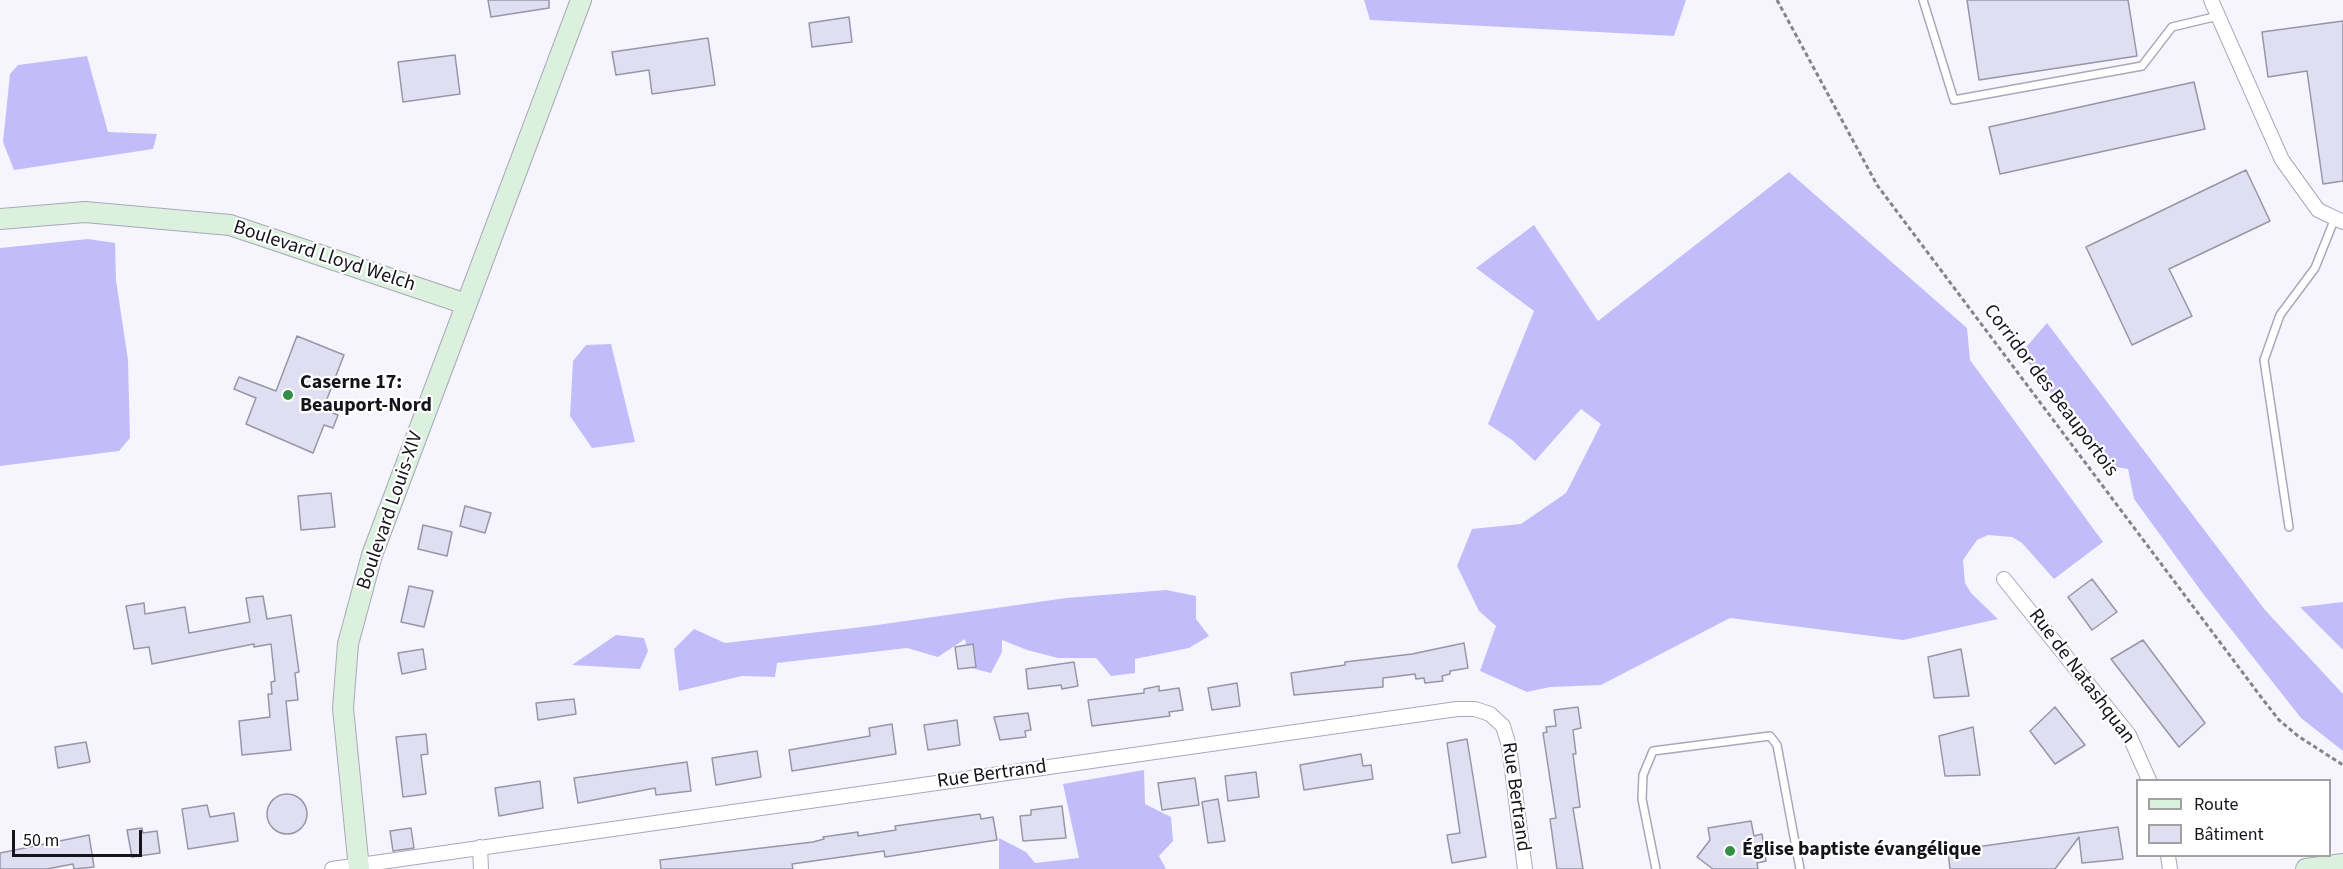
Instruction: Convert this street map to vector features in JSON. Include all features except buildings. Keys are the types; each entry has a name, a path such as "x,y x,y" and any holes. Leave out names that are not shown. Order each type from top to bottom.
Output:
{"main road":[{"name":"Boulevard Louis-XIV","path":"359,867 343,708 348,644 372,555 581,0"},
{"name":"Boulevard Lloyd Welch","path":"0,219 85,212 230,225 466,304"},
{"path":"2306,869 2343,864"}],"street":[{"path":"2211,0 2282,160 2318,210 2339,220"},
{"name":"Rue de Natashquan","path":"2004,579 2129,735 2149,779"},
{"name":"Rue Bertrand","path":"332,869 359,867 1457,709 1475,709 1490,714 1503,726 1509,746 1525,869"},
{"path":"480,848 481,869"}],"lane":[{"path":"1923,0 1954,100 2142,66 2172,27 2218,16"},
{"path":"2289,527 2264,360 2280,315 2315,268 2339,220"},
{"path":"1656,869 1642,800 1643,775 1653,751 1770,736 1777,745 1800,869"}],"path":[{"name":"Corridor des Beauportois","path":"1777,0 1863,162 1884,195 2273,712 2298,736 2343,765"}],"shaded area":[{"path":"1364,0 1686,0 1674,36 1370,20"},
{"path":"87,56 108,132 157,134 153,149 14,170 3,142 10,74 18,65"},
{"path":"1789,172 1967,328 1970,360 2103,542 2054,579 2022,543 2012,537 1988,535 1977,540 1963,560 1965,583 1971,593 1998,619 1903,640 1730,618 1601,685 1550,687 1527,692 1480,671 1496,626 1479,611 1457,566 1472,529 1521,524 1566,493 1601,424 1581,409 1535,461 1512,440 1488,424 1534,311 1476,268 1534,225 1598,321"},
{"path":"88,239 115,243 116,280 128,360 130,438 119,451 0,466 0,248"},
{"path":"2047,323 2265,610 2343,694 2343,751 2301,718 2204,595 2134,499 2128,469 2105,465 2021,353"},
{"path":"611,344 635,442 592,448 570,416 573,361 586,345"},
{"path":"1166,590 1196,596 1196,619 1209,636 1189,648 1135,659 1135,673 1111,676 1096,658 1058,658 1027,650 1002,640 1002,652 991,673 971,668 965,639 938,657 907,648 777,663 775,677 742,676 679,691 674,649 694,629 725,643 870,626 1066,598"},
{"path":"2343,602 2343,650 2300,607"},
{"path":"616,635 644,638 648,651 640,669 572,665"},
{"path":"1144,770 1145,804 1171,817 1173,841 1159,856 1166,869 999,869 999,838 1026,852 1035,863 1079,858 1063,784"}],"place":[{"name":"Caserne 17: Beauport-Nord","path":"288,395"},
{"name":"Église baptiste évangélique","path":"1730,851"}]}
